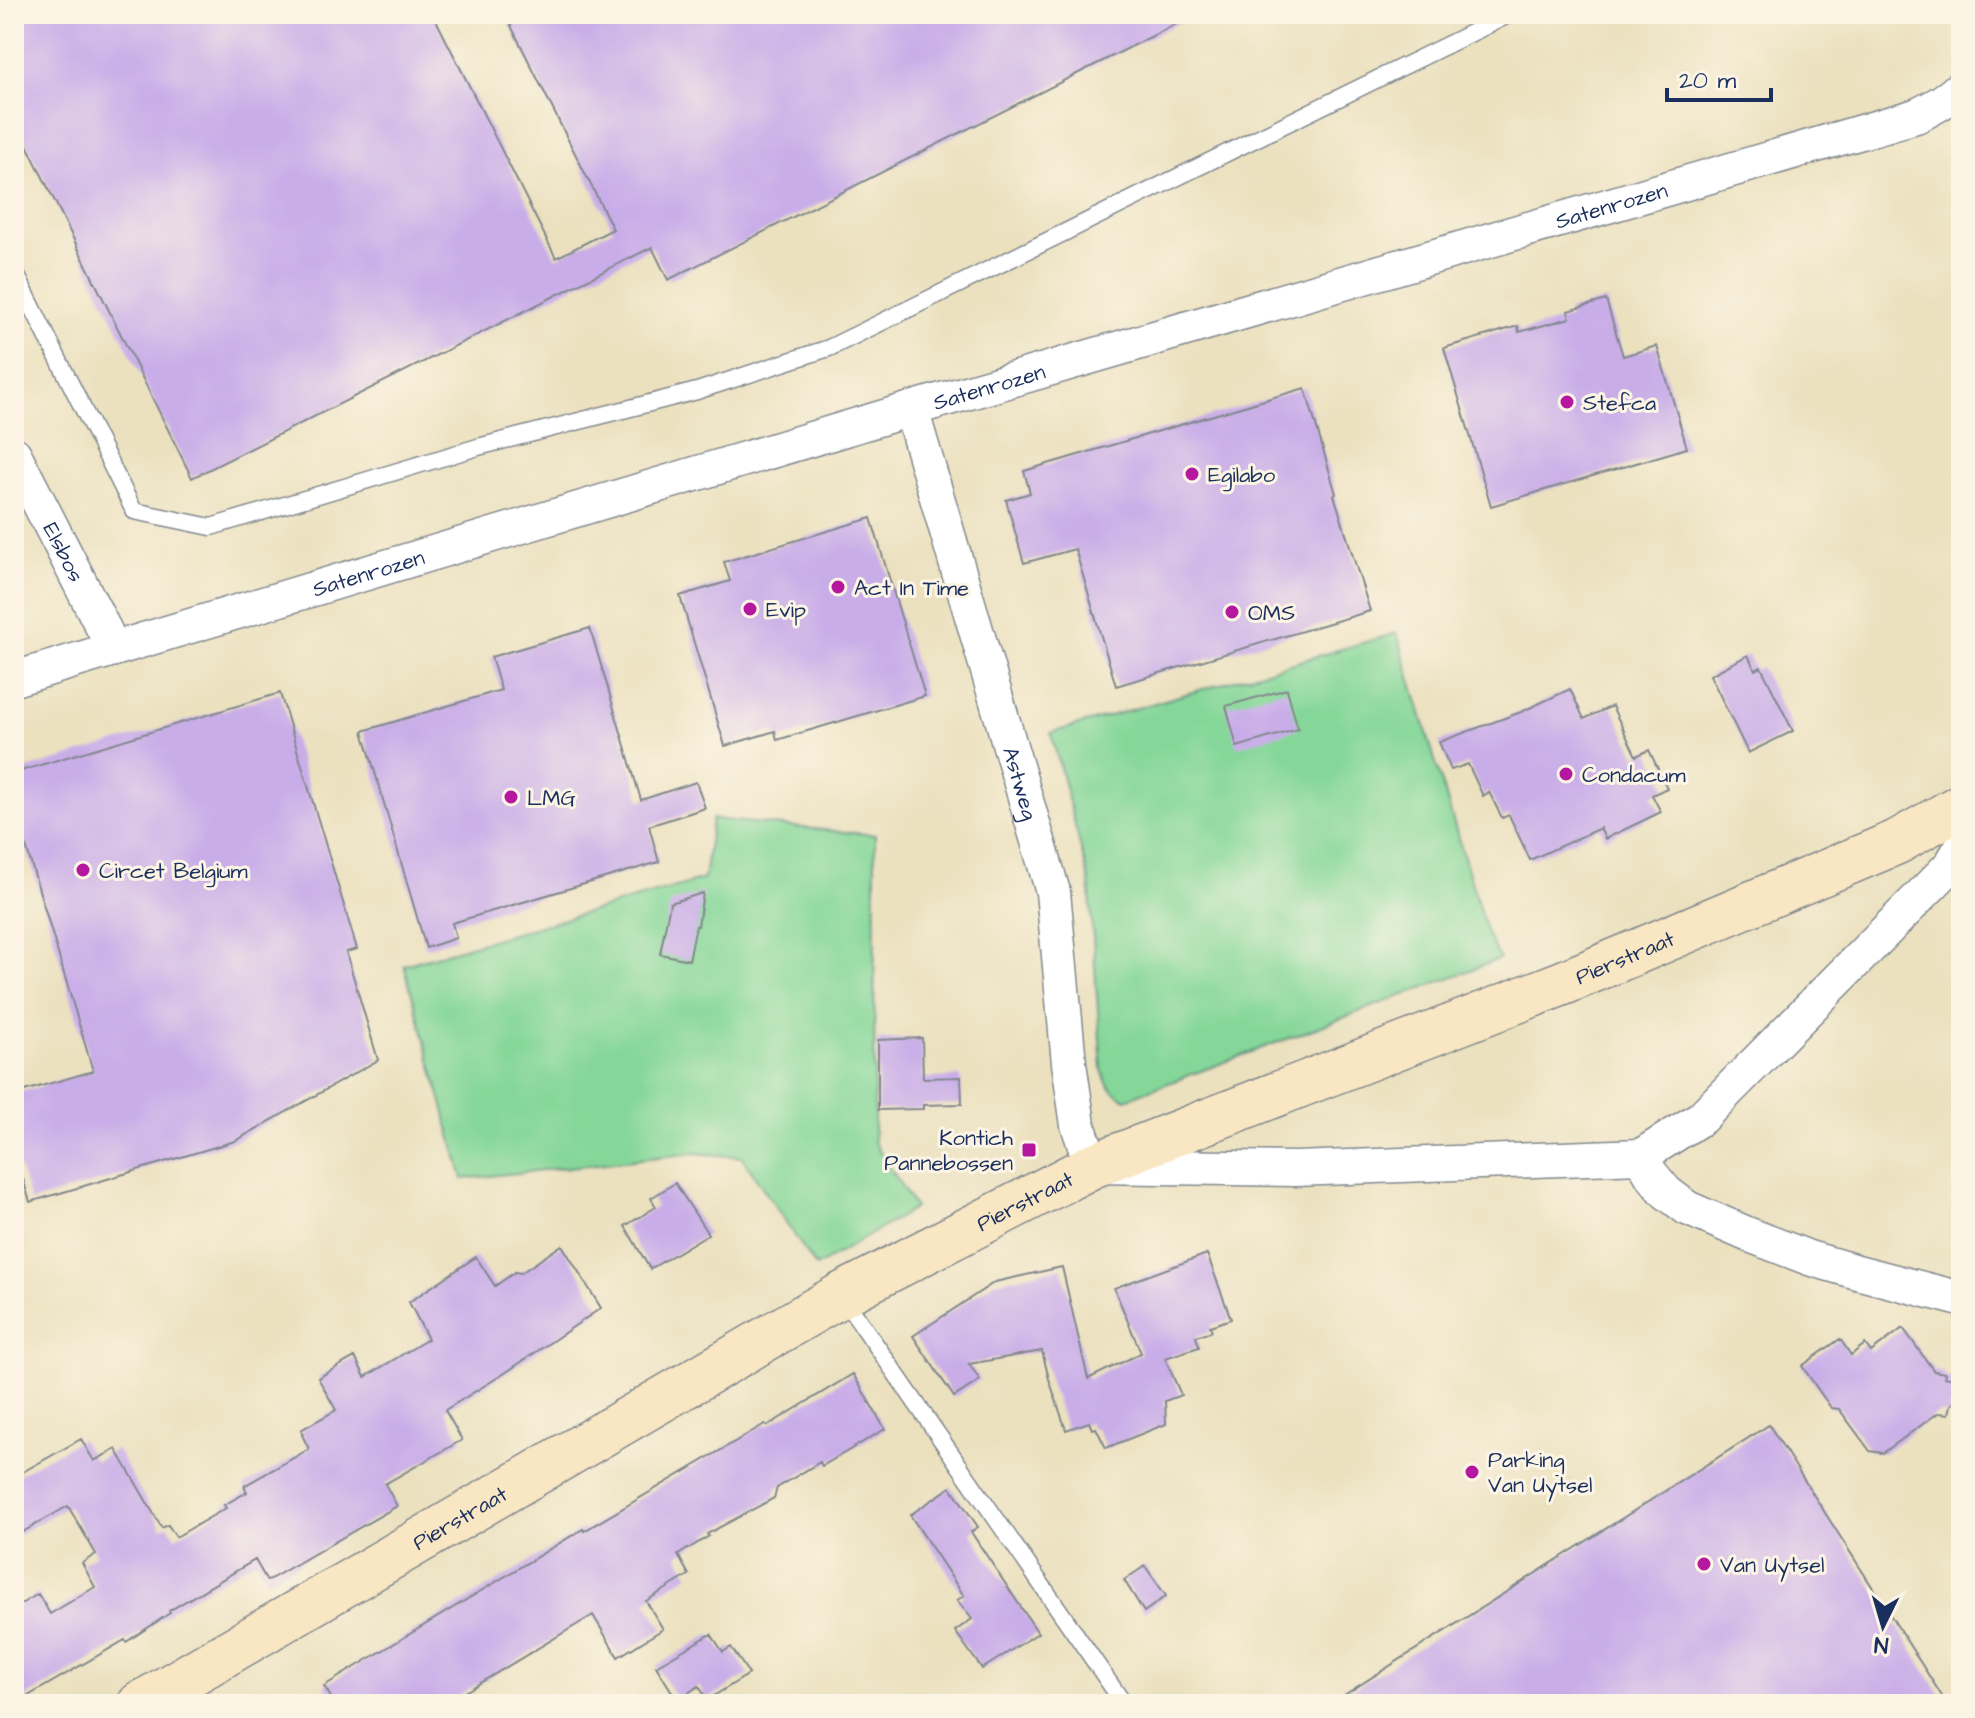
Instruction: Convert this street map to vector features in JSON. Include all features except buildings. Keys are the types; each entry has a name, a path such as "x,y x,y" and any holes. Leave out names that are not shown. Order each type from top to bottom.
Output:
{"street":[{"name":"Satenrozen","path":"14,679 911,409 1916,116 1961,87"},
{"name":"Astweg","path":"911,409 1053,892 1069,1063 1078,1125 1092,1166"},
{"name":"Elsbos","path":"14,454 114,649"},
{"name":"Pierstraat","path":"140,1704 841,1295 1092,1166 1563,983 1897,842 1961,806"},
{"path":"1092,1166 1296,1169 1641,1156 1701,1118 1951,865 1961,848"},
{"path":"1641,1156 1666,1192 1687,1208 1809,1258 1961,1299"}],"lane":[{"path":"14,270 134,511 211,527 478,447 697,391 829,348 1510,14"},
{"path":"841,1295 1124,1704"}],"green space":[{"path":"1397,633 1487,934 1500,959 1126,1099 1110,1087 1102,1069 1089,880 1051,733"},
{"path":"712,819 875,835 874,1142 915,1208 816,1267 742,1157 694,1153 463,1179 404,965 704,879"}],"place":[{"name":"Stefca","path":"1567,402"},
{"name":"Egilabo","path":"1192,474"},
{"name":"Act In Time","path":"838,587"},
{"name":"Evip","path":"750,609"},
{"name":"OMS","path":"1232,612"},
{"name":"Condacum","path":"1566,774"},
{"name":"LMG","path":"511,797"},
{"name":"Circet Belgium","path":"83,870"},
{"name":"Kontich Pannebossen","path":"1029,1150"},
{"name":"Parking Van Uytsel","path":"1472,1472"},
{"name":"Van Uytsel","path":"1704,1564"}]}
